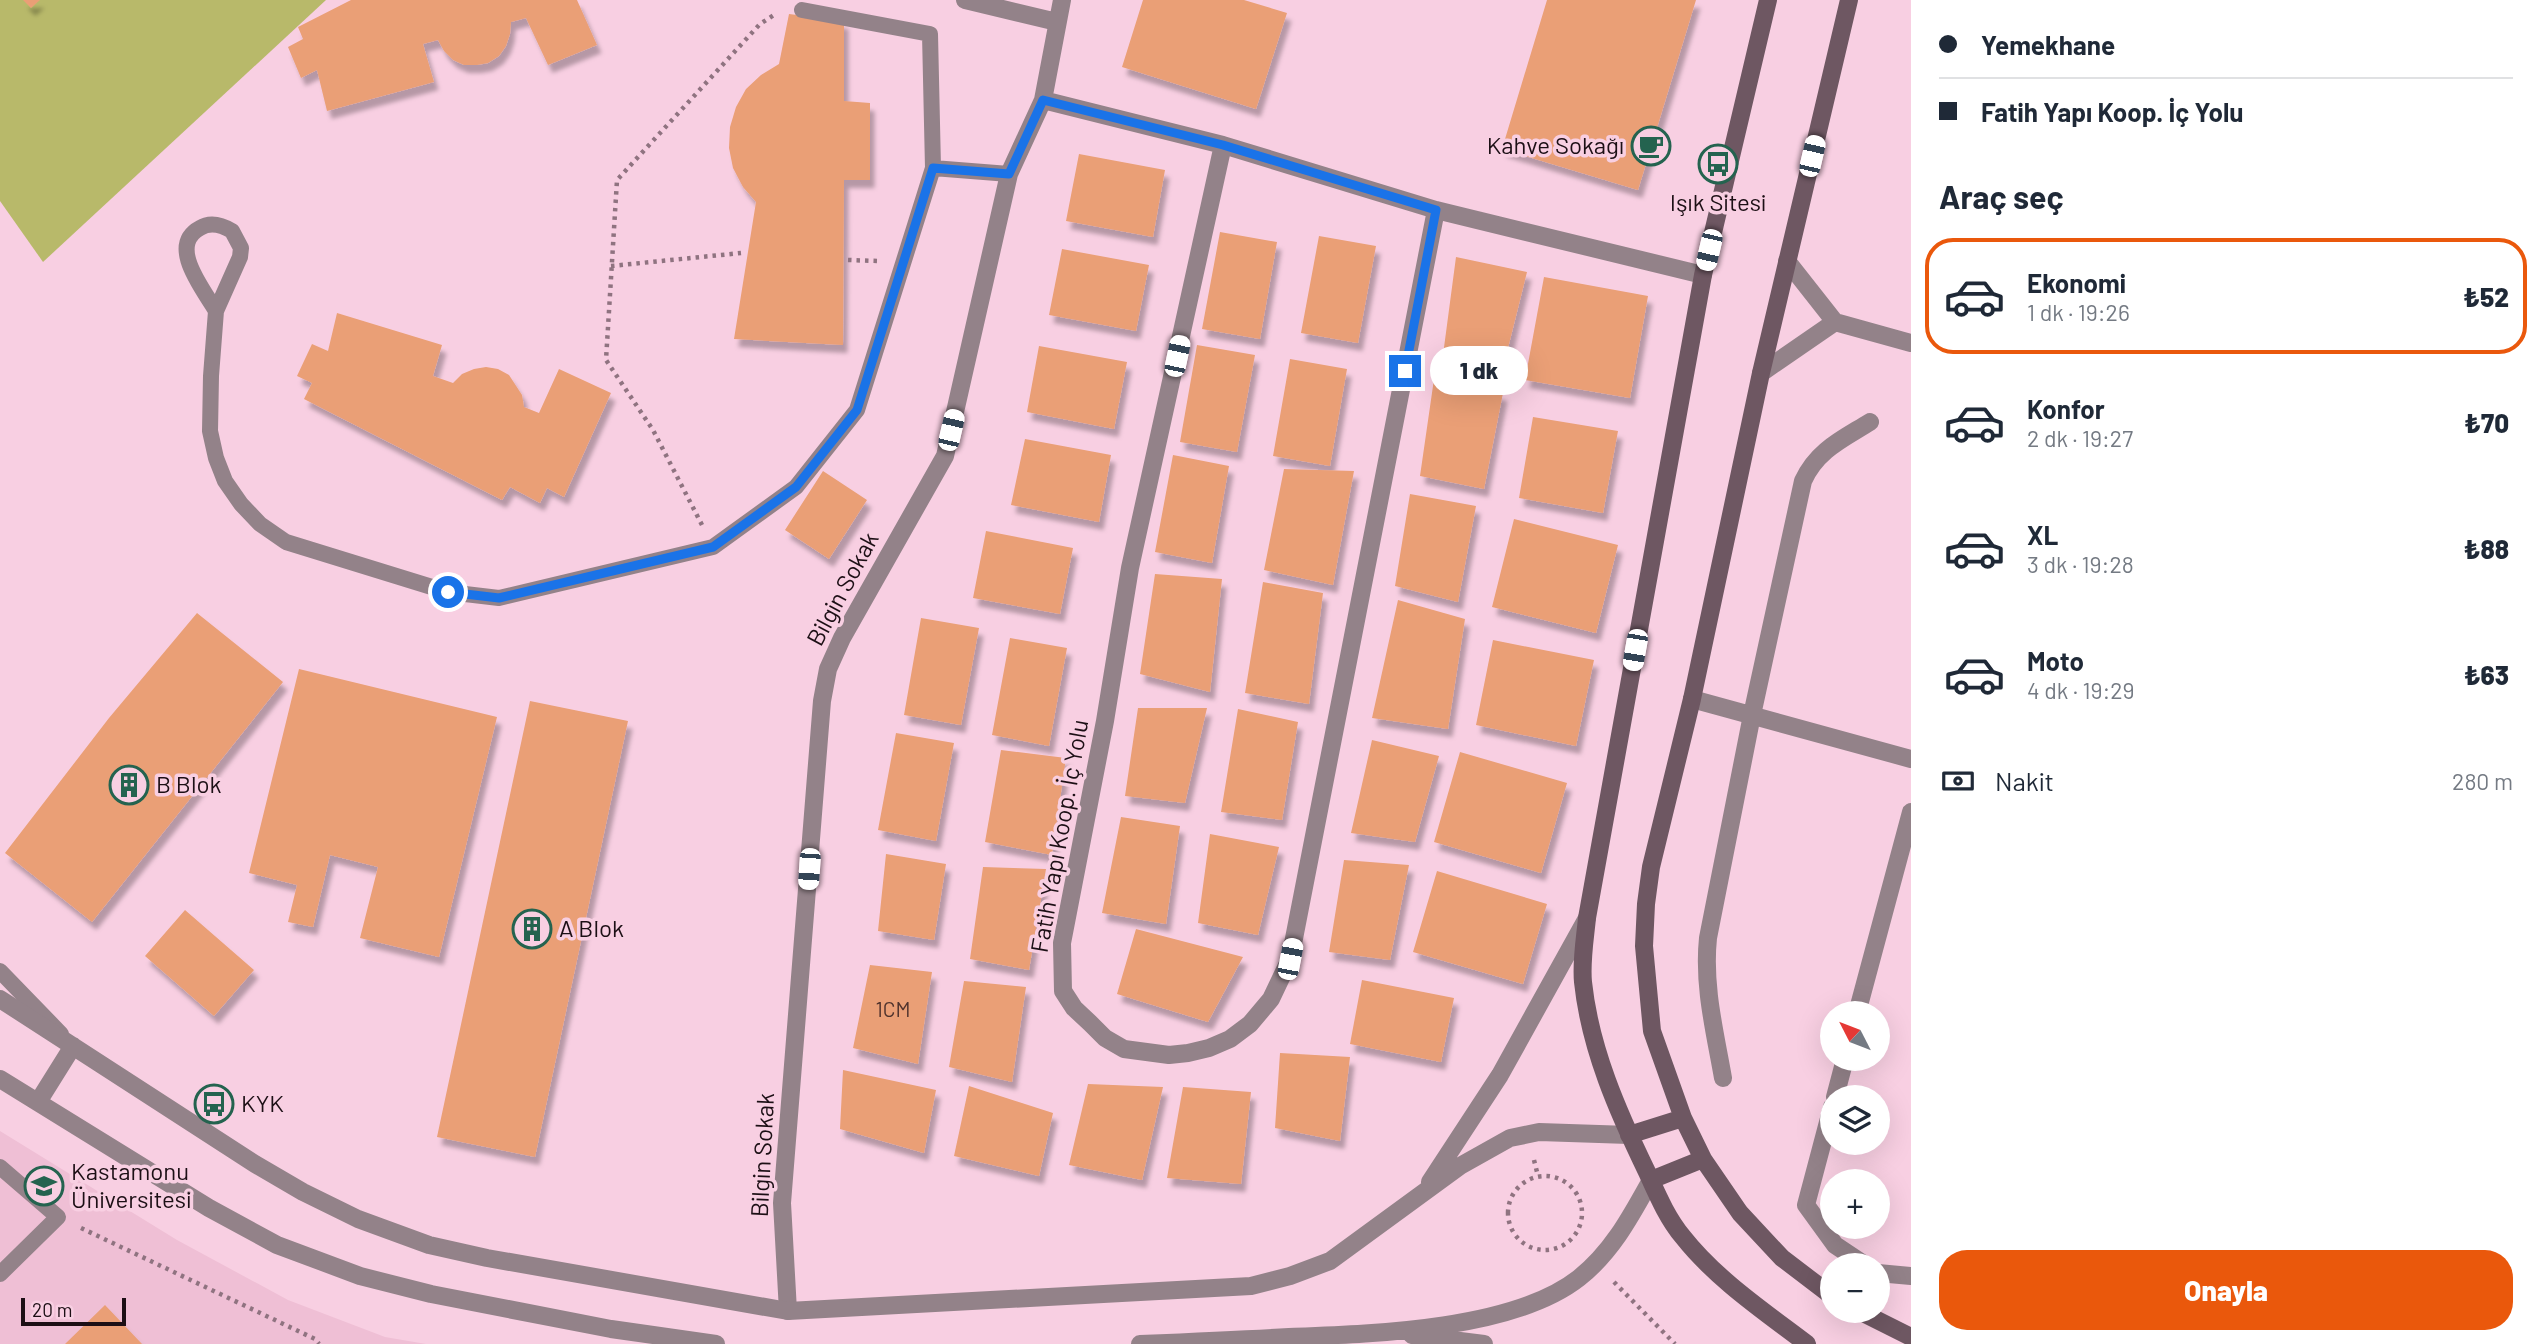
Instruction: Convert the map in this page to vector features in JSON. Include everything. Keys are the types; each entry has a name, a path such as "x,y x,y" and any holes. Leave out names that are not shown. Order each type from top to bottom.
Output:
{"main road":[{"path":"1768,0 1703,275 1587,918 1583,978 1591,1035 1629,1135 1682,1236 1704,1261 1808,1344"},
{"path":"1820,1287 1782,1258 1740,1213 1703,1159 1683,1118 1652,1031 1644,946 1651,867 1692,699 1761,373 1849,0"},
{"path":"1629,1135 1683,1118"},
{"path":"1651,1180 1703,1159"},
{"path":"1883,1323 1911,1337"}],"street":[{"path":"965,0 1056,22"},
{"name":"Bilgin Sokak","path":"788,1311 782,1203 822,702 828,670 842,638 946,456 1009,174 1043,100 1062,0"},
{"path":"1043,100 1223,145 1436,210 1703,275"},
{"name":"Fatih Yapı Koop. İç Yolu","path":"1223,145 1130,568 1105,721 1062,943 1063,991 1082,1016 1105,1038 1124,1049 1169,1055 1209,1048 1230,1039 1250,1024 1271,999 1290,959 1436,210"},
{"path":"1787,261 1835,322 1911,342"},
{"path":"1761,373 1835,322"},
{"path":"1723,1078 1705,963 1708,938 1752,715 1803,481 1811,464 1823,452 1870,422"},
{"path":"1692,699 1911,759"},
{"path":"1860,1001 1911,812"},
{"path":"1425,1191 1500,1076 1587,918"},
{"path":"0,999 279,1178 358,1219 398,1235 487,1258 788,1311 1251,1286 1290,1276 1329,1261 1481,1153 1519,1135 1555,1132 1629,1135"},
{"path":"38,1102 73,1046"},
{"path":"0,1079 209,1208 276,1245 360,1276 431,1294 598,1326 716,1344"},
{"path":"1820,1152 1806,1205 1835,1245 1847,1253"},
{"path":"1140,1344 1391,1333 1503,1313 1544,1298 1577,1280 1596,1263 1619,1236 1651,1180"},
{"path":"1890,1274 1911,1276"},
{"path":"1391,1333 1484,1344"}],"lane":[{"path":"216,311 186,253 191,235 198,229 215,224 232,231 241,248 235,272 216,311 210,405 216,458 225,481 241,504 260,524 286,542 448,592 499,598 713,547 796,487 857,410 933,168 930,34 802,10"},
{"path":"933,168 1009,174"},
{"path":"0,971 73,1046"},
{"path":"0,1167 58,1217 0,1275"}],"path":[{"path":"713,547 653,430 606,360 617,180 760,24 782,11 802,10"},
{"path":"611,266 741,253"},
{"path":"1550,1175 1572,1185 1583,1206 1583,1218 1573,1239 1563,1247 1537,1250 1525,1245 1515,1236 1507,1212 1510,1199 1517,1188 1538,1176 1550,1175"},
{"path":"58,1217 315,1339 318,1344"},
{"path":"1573,1239 1675,1344"}],"shaded area":[{"path":"0,0 326,0 43,262 0,201"},
{"name":"Kastamonu Üniversitesi","path":"0,1131 177,1240 288,1300 385,1337 426,1344 0,1344"}],"building":[{"path":"23,0 40,0 31,8"},
{"path":"351,0 577,0 597,45 548,65 526,18 511,22 506,46 499,56 488,63 464,65 453,60 438,40 423,44 434,82 327,111 317,70 301,78 288,47 303,39 298,27"},
{"path":"1143,0 1244,0 1287,13 1256,109 1122,67"},
{"path":"1547,0 1696,0 1638,190 1502,149"},
{"path":"789,14 844,21 844,101 870,103 870,180 844,180 843,345 734,339 756,202 743,187 733,168 729,148 730,127 736,107 746,89 761,75 779,64"},
{"path":"1079,154 1165,170 1153,237 1066,221"},
{"path":"1220,232 1277,242 1260,339 1202,329"},
{"path":"1319,236 1376,246 1358,343 1301,333"},
{"path":"1062,249 1149,265 1136,331 1049,315"},
{"path":"1456,257 1527,272 1502,372 1443,355"},
{"path":"1544,277 1648,296 1630,398 1525,380"},
{"path":"337,313 442,345 433,376 453,383 462,374 474,369 498,369 509,375 522,395 524,407 539,413 559,369 611,393 564,497 547,488 540,503 510,487 502,500 304,399 312,383 297,376 312,344 328,351"},
{"path":"1197,345 1255,355 1237,452 1180,442"},
{"path":"1039,346 1127,362 1114,429 1027,412"},
{"path":"1290,359 1347,369 1330,466 1273,456"},
{"path":"1434,379 1503,393 1484,489 1420,476"},
{"path":"1533,417 1618,431 1603,513 1519,498"},
{"path":"1025,439 1111,455 1099,522 1011,505"},
{"path":"1173,455 1229,466 1212,563 1155,552"},
{"path":"1284,469 1354,471 1333,585 1264,570"},
{"path":"823,471 867,500 829,559 785,530"},
{"path":"1410,494 1476,506 1458,602 1395,586"},
{"path":"1514,519 1618,545 1596,633 1492,607"},
{"path":"986,531 1073,548 1060,614 973,598"},
{"path":"1155,574 1222,579 1210,692 1140,674"},
{"path":"1263,582 1323,593 1309,704 1245,693"},
{"path":"1398,600 1465,619 1448,729 1372,718"},
{"name":"B Blok","path":"197,613 283,682 92,922 5,853 109,718"},
{"path":"921,618 979,628 961,725 904,715"},
{"path":"1010,638 1067,648 1049,746 992,735"},
{"path":"1493,640 1594,660 1576,746 1476,725"},
{"path":"299,669 497,717 439,957 360,938 378,867 330,855 313,927 288,922 297,885 249,873"},
{"name":"A Blok","path":"530,701 628,721 535,1157 437,1137"},
{"path":"1138,708 1207,708 1185,803 1125,796"},
{"path":"1238,709 1298,722 1282,820 1221,812"},
{"path":"896,733 954,743 936,841 878,830"},
{"path":"1372,740 1439,756 1415,842 1351,833"},
{"path":"1001,750 1066,758 1052,855 985,842"},
{"path":"1460,752 1567,783 1541,873 1434,842"},
{"path":"1121,817 1180,826 1166,924 1102,913"},
{"path":"1210,834 1279,847 1258,935 1198,923"},
{"path":"886,854 946,864 934,940 878,931"},
{"path":"1344,860 1409,865 1390,960 1329,952"},
{"path":"983,867 1046,869 1029,970 970,959"},
{"path":"1437,871 1547,904 1523,984 1413,952"},
{"path":"185,910 254,970 214,1016 145,956"},
{"path":"1136,929 1243,957 1208,1022 1117,994"},
{"path":"870,965 932,972 918,1064 853,1048"},
{"path":"1362,980 1454,998 1441,1062 1350,1044"},
{"path":"964,981 1026,987 1012,1082 949,1067"},
{"path":"1280,1053 1350,1057 1340,1141 1275,1128"},
{"path":"843,1070 936,1090 924,1153 840,1129"},
{"path":"1088,1084 1163,1087 1142,1180 1069,1165"},
{"path":"969,1086 1053,1113 1039,1176 954,1156"},
{"path":"1183,1087 1251,1092 1241,1184 1167,1178"},
{"path":"105,1305 142,1344 65,1344"}],"place":[{"name":"Kahve Sokağı","path":"1651,146"},
{"name":"Işık Sitesi","path":"1718,164"},
{"name":"B Blok","path":"129,785"},
{"name":"A Blok","path":"532,929"},
{"name":"KYK","path":"214,1104"},
{"name":"Kastamonu Üniversitesi","path":"44,1186"}],"route":[{"path":"448,592 499,598 713,547 796,487 857,410 933,168 1009,174 1043,100 1223,145 1436,210 1405,371"}]}
